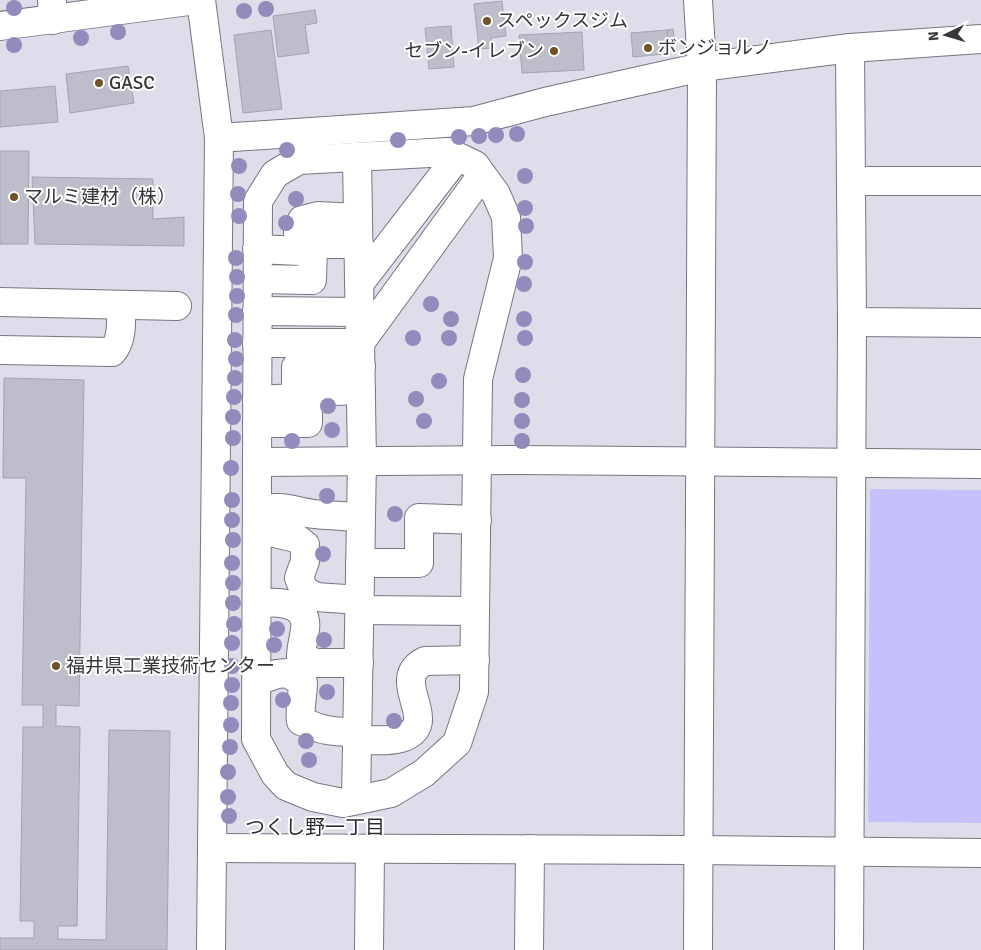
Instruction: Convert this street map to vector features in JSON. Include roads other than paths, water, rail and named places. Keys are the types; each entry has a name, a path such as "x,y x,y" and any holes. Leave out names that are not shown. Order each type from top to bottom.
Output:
{"street":[{"path":"0,26 53,10 196,0"},
{"path":"202,0 219,138 211,950"},
{"path":"698,0 702,67 698,950"},
{"path":"219,138 474,120 702,67 850,48 981,39"},
{"path":"849,950 852,463 850,48"},
{"path":"448,152 475,165 496,194 506,217 508,258 478,379 474,692 456,743 424,773 391,793 343,802 312,797 286,786 275,774 256,739 258,201 275,174 299,160 357,157 448,152"},
{"path":"356,800 362,461 357,157"},
{"path":"359,284 457,157"},
{"path":"257,412 308,423 308,392 361,366 482,175"},
{"path":"852,181 981,181"},
{"path":"258,249 300,251 298,232 302,220 318,216 358,231"},
{"path":"258,280 312,280 313,244 358,231"},
{"path":"0,302 177,306"},
{"path":"0,350 112,352 116,348 121,334 122,305"},
{"path":"257,310 360,312"},
{"path":"852,322 981,323"},
{"path":"257,343 361,366"},
{"path":"257,462 518,460 981,464"},
{"path":"257,520 270,507 282,507 291,511 316,514 361,517"},
{"path":"360,563 418,563 419,518 477,520"},
{"path":"257,520 296,538 305,545 305,561 300,578 304,590 316,597 360,605 475,611"},
{"path":"257,605 269,601 284,602 302,613 305,628 301,644 301,657 316,664 359,663"},
{"path":"257,681 288,672 302,683 304,697 300,710 301,721 317,729 357,736 403,737 414,731 418,723 419,713 411,688 411,675 418,664 425,661 474,660"},
{"path":"212,848 981,853"},
{"path":"369,950 370,848"},
{"path":"530,849 530,950"}],"place":[{"name":"スペックスジム","path":"487,21"},
{"name":"ボンジョルノ","path":"648,48"},
{"name":"セブン-イレブン","path":"554,51"},
{"name":"GASC","path":"99,83"},
{"name":"マルミ建材（株）","path":"14,197"},
{"name":"福井県工業技術センター","path":"56,666"}],"district":[{"name":"つくし野一丁目","path":"315,827"}]}
